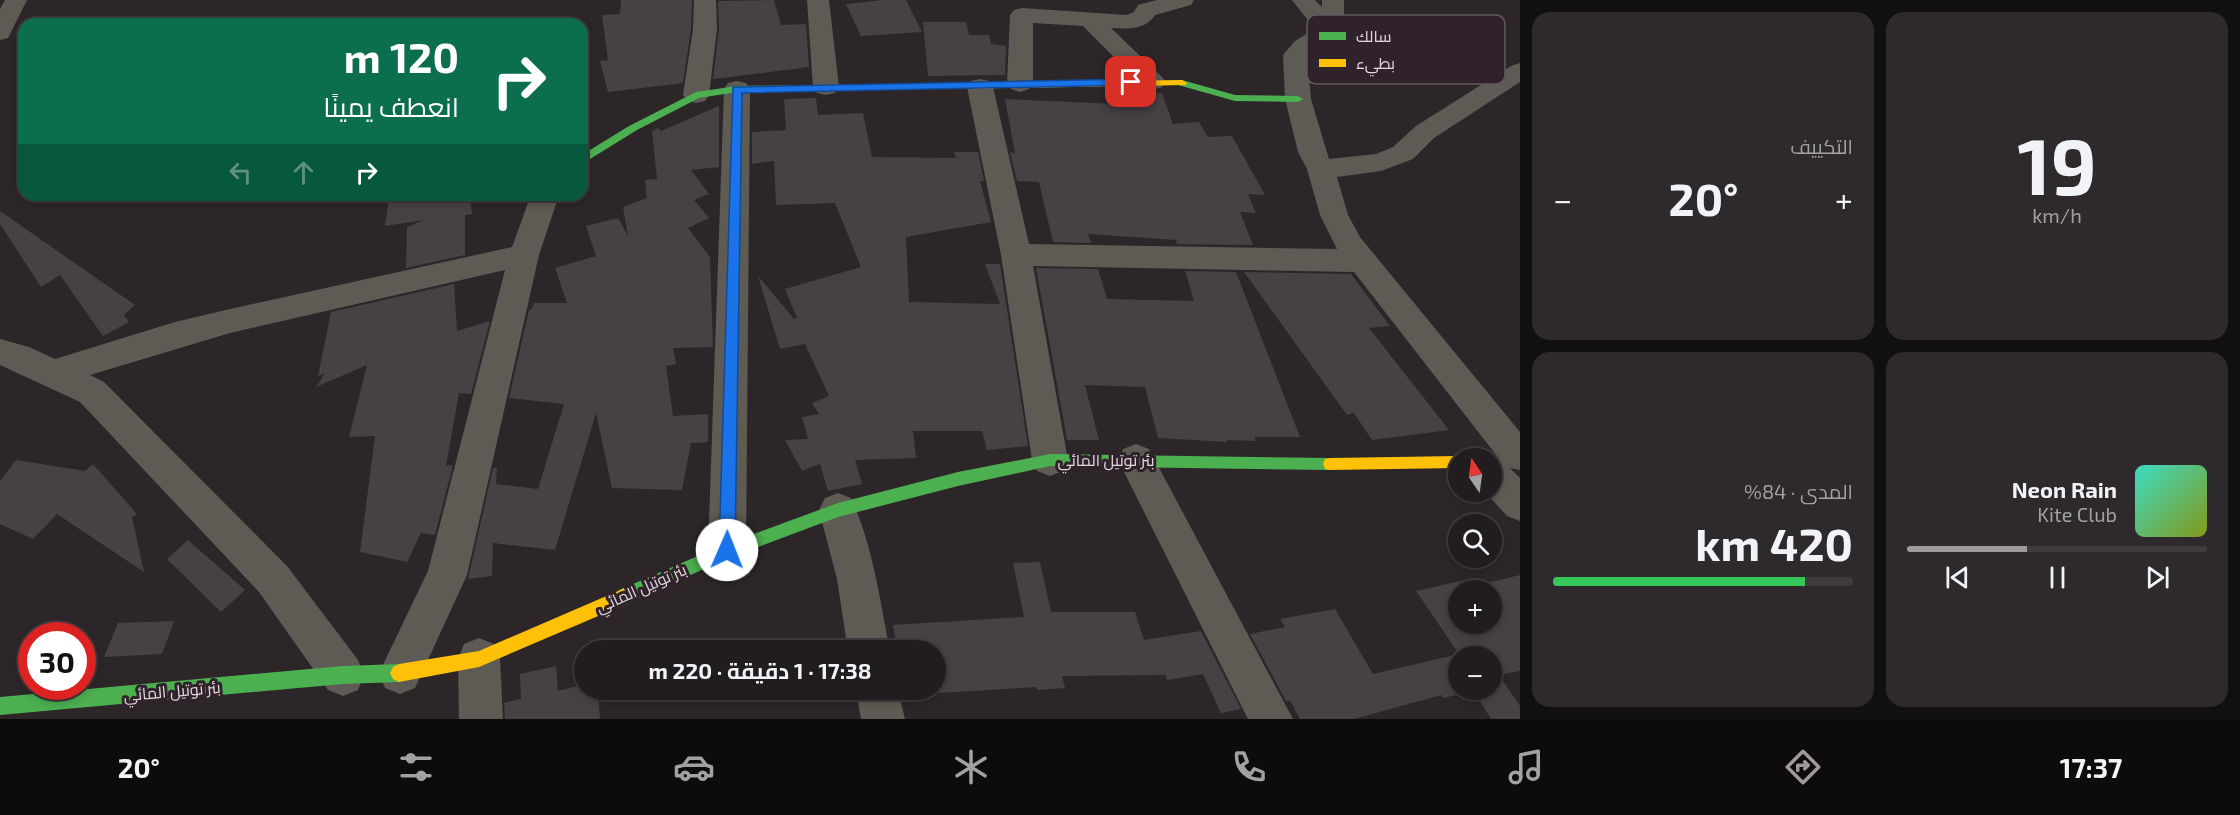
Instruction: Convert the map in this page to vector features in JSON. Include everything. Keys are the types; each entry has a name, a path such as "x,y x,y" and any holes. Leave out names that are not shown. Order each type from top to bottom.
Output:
{"street":[{"path":"0,33 16,0"},
{"path":"696,95 705,29 705,0"},
{"path":"818,0 826,87"},
{"path":"1020,84 1022,15 1092,22 1130,22 1143,16 1146,10 1183,0"},
{"path":"1303,0 1316,15"},
{"path":"1333,0 1334,15"},
{"path":"1092,22 1153,82"},
{"path":"1307,44 1295,55 1298,99 1312,152 1320,169 1334,215 1361,261 1505,461 1520,504"},
{"path":"1505,81 1520,71"},
{"path":"588,156 633,128 696,95 737,89 980,87 1020,84 1153,82 1194,84 1222,96 1235,98 1298,99"},
{"path":"1320,169 1372,164 1403,153 1425,132 1500,84"},
{"path":"980,87 1016,255 1050,460"},
{"path":"727,550 737,89"},
{"path":"400,673 447,575 524,255 543,201"},
{"path":"51,374 157,340 230,321 524,255"},
{"path":"1016,255 1361,261"},
{"path":"0,352 17,356 92,392 273,579 343,675"},
{"path":"1136,459 1271,719"},
{"name":"بئر توتيل المائي","path":"0,706 343,675 400,673 479,659 727,550 838,510 958,479 1050,460 1136,459 1284,465 1448,462"},
{"path":"838,510 857,579 867,640"},
{"path":"479,659 481,719"},
{"path":"879,700 883,719"}],"building":[{"path":"621,0 692,0 691,29 683,83 608,92 600,61 608,60 602,15 620,14"},
{"path":"774,0 781,25 806,24 809,67 713,79 719,29 718,1"},
{"path":"906,0 922,32 861,36 846,4"},
{"path":"923,22 966,22 969,35 989,35 991,44 1006,46 1005,75 928,76"},
{"path":"1109,93 1162,93 1173,124 1199,122 1208,137 1232,136 1265,195 1248,194 1256,213 1240,212 1253,245 1177,244 1176,240 1088,234 1091,243 1053,242 1039,182 1017,181 1010,152 1015,153 1005,99 1115,104"},
{"path":"816,98 818,115 863,113 872,157 956,158 954,152 978,152 984,181 980,181 991,222 906,237 909,302 1000,304 985,264 1000,264 1028,446 987,450 982,431 913,431 916,458 855,460 862,484 828,491 820,464 802,471 785,440 808,439 802,417 819,414 812,403 829,396 805,344 780,349 758,276 794,319 797,318 785,289 861,267 835,203 776,205 774,161 752,164 752,132 786,130 784,99"},
{"path":"719,106 719,167 691,170 709,194 694,200 709,218 688,228 710,257 713,347 673,348 676,364 666,366 673,416 708,414 708,442 691,443 682,490 612,488 596,413 555,550 493,543 492,576 468,579 493,468 497,468 496,484 538,489 564,404 509,398 529,310 532,309 534,303 567,303 555,268 596,256 586,226 618,218 628,236 623,207 647,198 645,180 657,179 652,131 658,128 661,131"},
{"path":"389,201 471,201 472,214 465,215 465,255 406,268 407,227 424,220 385,226"},
{"path":"0,211 135,305 124,315 129,322 103,336 60,275 41,287 0,224"},
{"path":"1036,268 1098,269 1107,299 1194,301 1185,271 1236,272 1300,437 1254,437 1256,441 1227,440 1227,442 1158,438 1145,387 1085,385 1099,440 1067,440"},
{"path":"1244,272 1351,274 1390,326 1369,328 1449,430 1372,440 1354,413 1347,415"},
{"path":"454,284 457,331 490,321 471,394 459,393 446,466 453,465 435,535 421,533 407,562 360,552 375,436 349,437 367,365 316,387 325,373 318,376 331,312"},
{"path":"16,460 85,471 93,464 137,514 132,517 144,572 57,514 33,539 0,524 0,481"},
{"path":"188,540 245,590 221,612 167,559"},
{"path":"1040,562 1051,612 1135,612 1144,640 1201,631 1241,709 1221,713 1203,674 1167,680 1165,675 1062,676 1065,688 1037,690 1037,687 946,692 946,640 895,640 893,625 1024,617 1013,563"},
{"path":"1520,575 1520,671 1502,674 1502,646 1454,646 1416,591 1448,584 1448,634 1502,634 1502,580 1500,580"},
{"path":"1335,609 1373,674 1448,657 1448,697 1443,698 1441,695 1354,719 1300,719 1290,701 1286,701 1250,634 1285,627 1280,619"},
{"path":"174,621 162,654 104,657 118,623"},
{"path":"556,666 558,691 574,687 574,700 599,700 600,719 505,719 504,703 521,699 520,674"},
{"path":"1502,679 1520,706 1520,719 1491,719 1479,700 1502,700"}],"traffic: fast":[{"path":"1182,83 1235,98 1298,99"},
{"path":"588,156 633,128 696,95 737,89 952,86"},
{"path":"625,596 727,551 838,510 958,479 1050,460 1330,464"},
{"path":"0,706 343,675 399,673"}],"traffic: slow":[{"path":"952,86 1182,83"},
{"path":"1330,464 1448,462"},
{"path":"399,673 479,659 625,596"}],"route":[{"path":"727,550 737,89 980,87 1131,82"}]}
